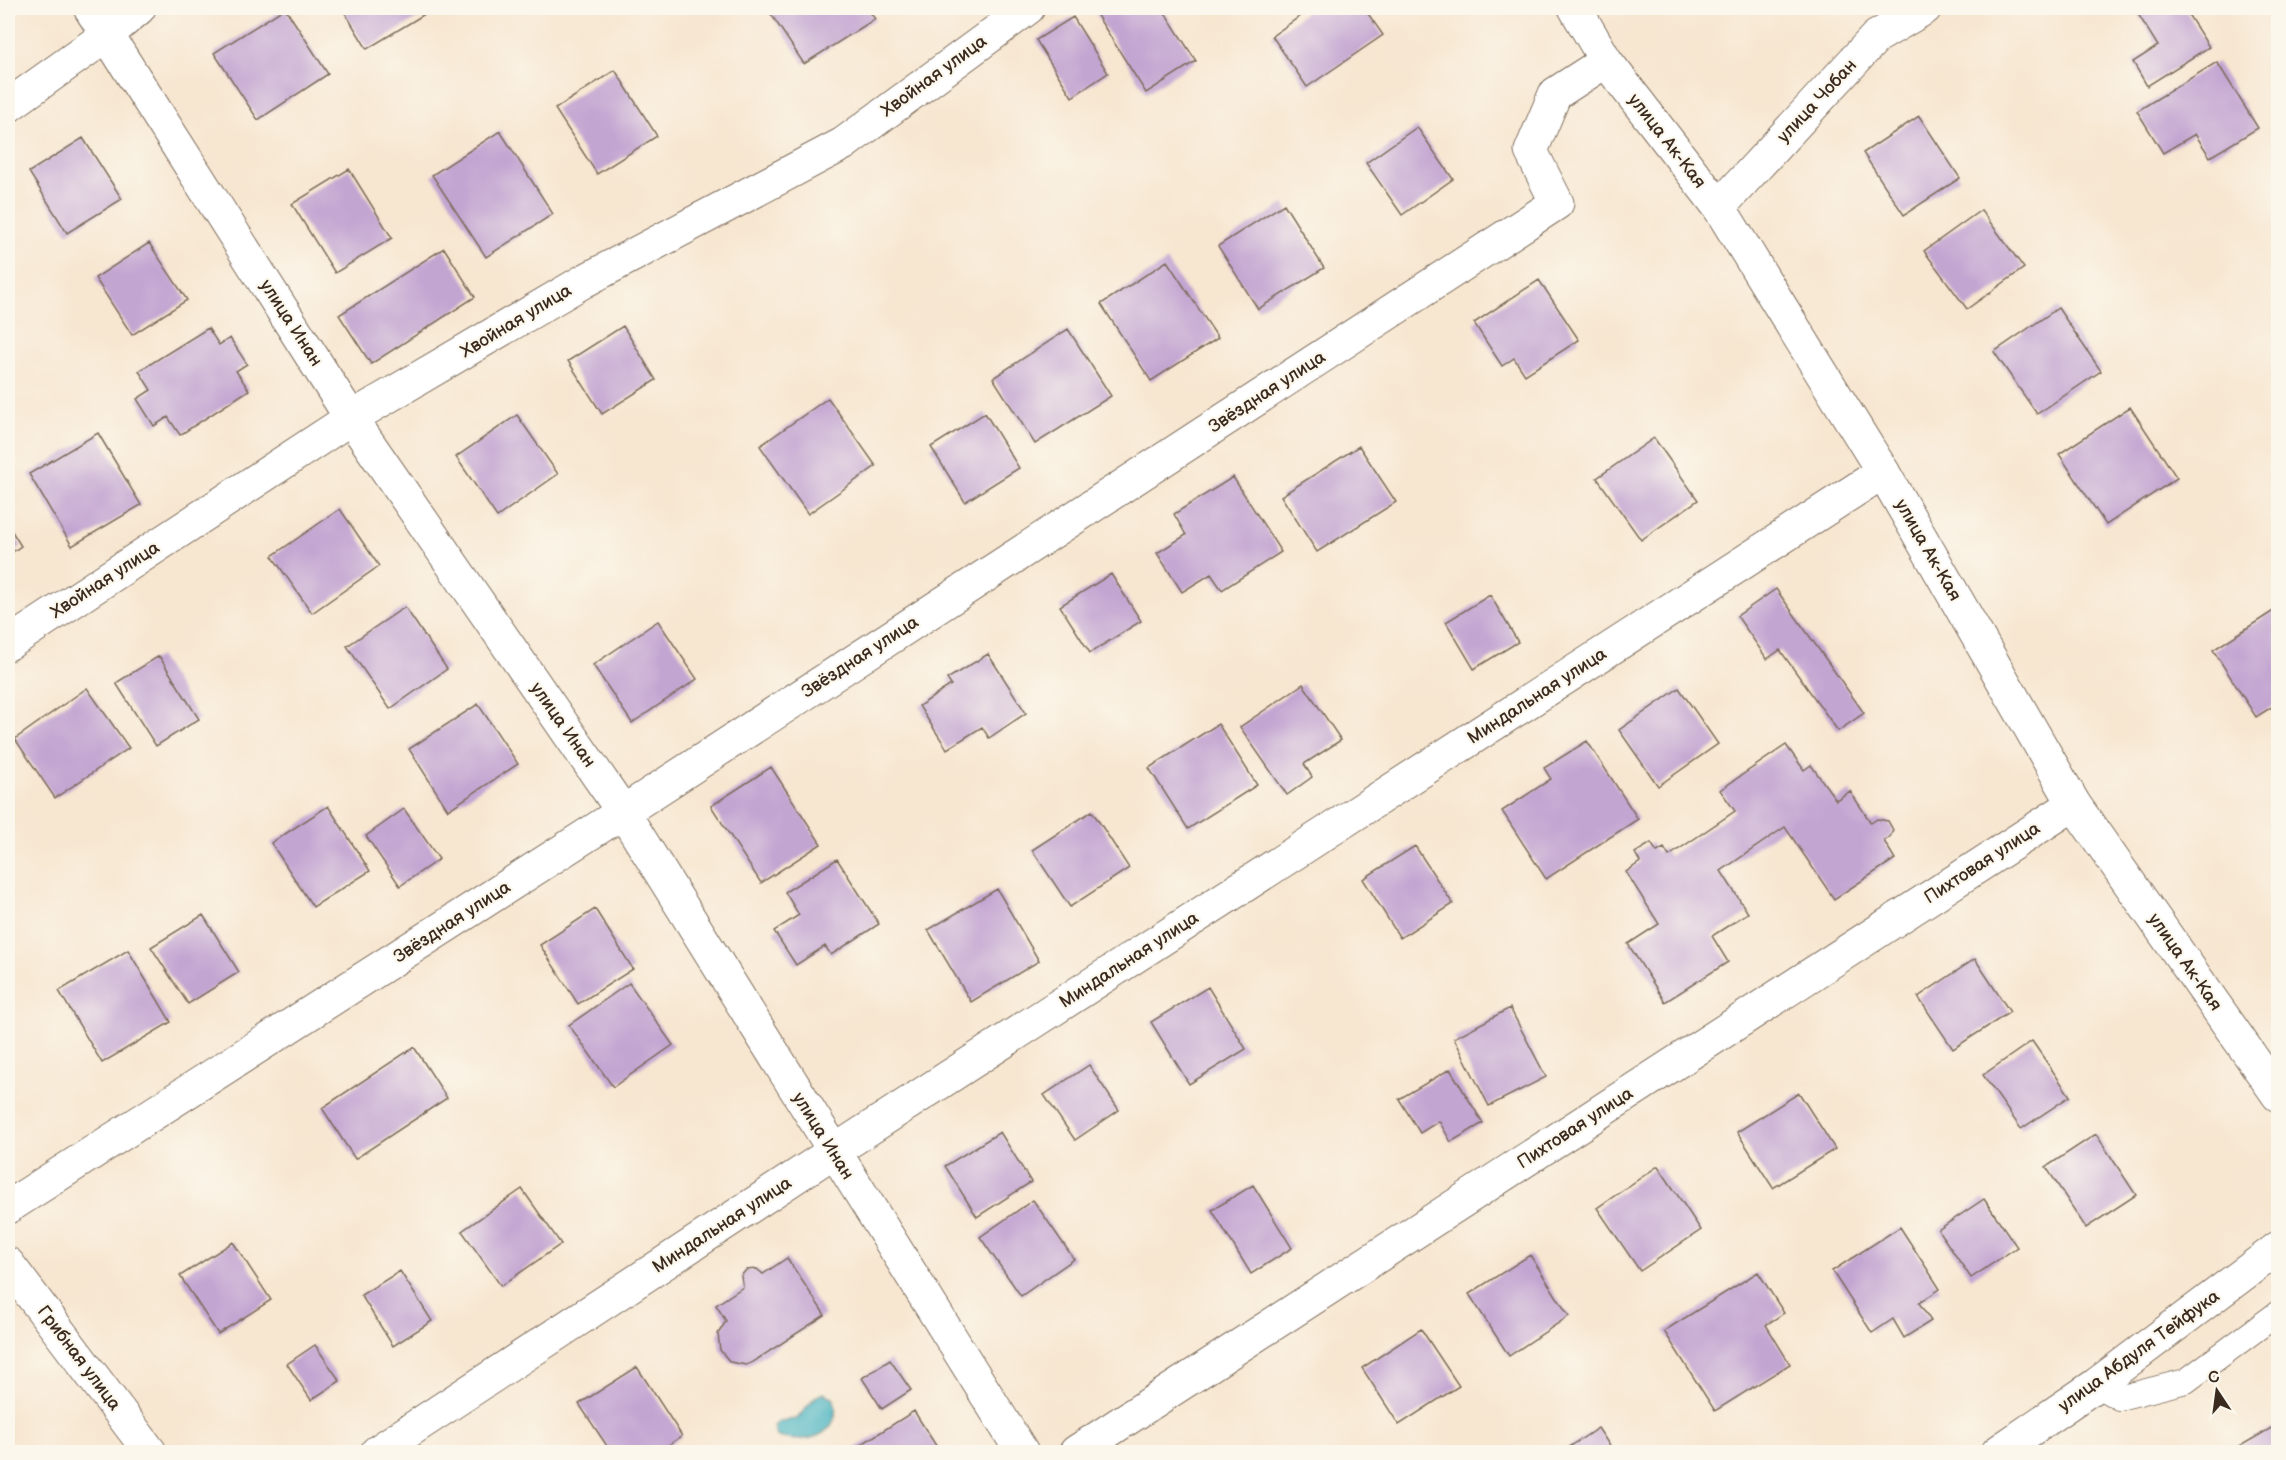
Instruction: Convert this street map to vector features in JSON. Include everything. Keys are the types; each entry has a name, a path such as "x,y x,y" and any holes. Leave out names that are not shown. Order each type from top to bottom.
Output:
{"street":[{"name":"улица Инан","path":"90,8 351,418 623,812 1022,1452"},
{"path":"8,106 107,35 139,8"},
{"name":"Хвойная улица","path":"8,644 351,418 584,281 843,144 1028,8"},
{"name":"улица Ак-Кая","path":"1575,8 1606,62 1719,207 1883,472 2074,804 2278,1095"},
{"name":"улица Чобан","path":"1719,207 1876,37 1925,8"},
{"name":"Звёздная улица","path":"8,1207 623,812 1557,203 1531,151 1555,94 1606,62"},
{"name":"Миндальная улица","path":"377,1452 833,1152 1883,472"},
{"name":"Пихтовая улица","path":"1076,1452 2074,804"},
{"name":"улица Абдуля Тейфука","path":"1998,1452 2096,1385 2278,1248"},
{"name":"Грибная улица","path":"8,1264 150,1452"}],"lane":[{"path":"2096,1385 2119,1398 2186,1381 2278,1313"}],"water":[{"path":"823,1393 833,1397 835,1410 834,1420 828,1428 820,1434 799,1440 776,1436 774,1426 780,1421 797,1419 815,1397"}],"building":[{"path":"285,8 328,74 258,120 214,53"},
{"path":"342,8 425,8 428,12 367,49"},
{"path":"767,8 867,8 875,19 804,64"},
{"path":"1106,8 1162,8 1196,61 1146,93 1096,14"},
{"path":"1312,8 1364,8 1383,35 1307,87 1272,36"},
{"path":"2148,8 2184,8 2209,47 2147,86 2133,62 2158,46 2138,14"},
{"path":"1073,17 1108,73 1072,97 1036,40"},
{"path":"2217,62 2258,128 2210,157 2195,134 2163,153 2137,111"},
{"path":"615,70 657,136 597,174 555,109"},
{"path":"1919,116 1960,178 1904,215 1863,153"},
{"path":"1417,127 1453,179 1402,215 1366,163"},
{"path":"500,131 553,214 486,257 432,175"},
{"path":"83,138 122,199 67,233 29,172"},
{"path":"349,169 392,238 335,273 292,204"},
{"path":"1284,204 1324,268 1258,309 1218,246"},
{"path":"1981,210 2024,268 1967,309 1924,251"},
{"path":"149,243 187,300 132,335 95,278"},
{"path":"444,248 475,297 371,364 339,315"},
{"path":"1167,261 1218,338 1151,381 1101,304"},
{"path":"1539,280 1579,340 1525,375 1514,358 1502,366 1474,323"},
{"path":"2058,308 2101,371 2037,414 1994,352"},
{"path":"623,326 656,380 602,414 568,361"},
{"path":"208,328 219,345 230,338 247,364 236,371 249,390 180,435 168,417 154,426 137,399 151,390 139,371"},
{"path":"1068,329 1111,396 1035,444 993,378"},
{"path":"828,398 876,466 808,514 760,446"},
{"path":"2130,407 2177,478 2106,525 2059,454"},
{"path":"985,413 1019,468 965,502 931,447"},
{"path":"517,415 558,474 497,517 456,457"},
{"path":"98,433 141,505 72,546 29,474"},
{"path":"1654,438 1698,500 1641,540 1597,478"},
{"path":"1359,446 1396,502 1317,552 1281,496"},
{"path":"1233,477 1281,552 1222,590 1211,574 1182,592 1157,553 1186,535 1174,514"},
{"path":"340,509 379,566 312,613 272,556"},
{"path":"8,525 21,546 8,555"},
{"path":"1111,574 1141,621 1090,653 1060,606"},
{"path":"1776,589 1864,713 1838,731 1780,650 1767,659 1737,616"},
{"path":"1490,595 1518,642 1474,669 1446,622"},
{"path":"405,607 447,669 390,709 347,646"},
{"path":"2278,608 2278,703 2256,717 2213,650"},
{"path":"658,621 697,679 632,723 593,665"},
{"path":"988,654 1026,713 989,738 982,727 947,749 919,706 951,685 947,679"},
{"path":"159,656 199,719 156,746 116,683"},
{"path":"1303,684 1341,740 1304,764 1312,777 1287,795 1240,727"},
{"path":"87,688 129,748 55,798 15,739"},
{"path":"1679,688 1718,744 1658,786 1619,730"},
{"path":"478,704 518,764 448,810 409,749"},
{"path":"1218,724 1257,785 1188,829 1149,768"},
{"path":"1587,741 1638,819 1546,879 1502,811 1551,779 1544,768"},
{"path":"1786,745 1804,770 1811,765 1836,800 1850,791 1871,823 1877,819 1888,821 1893,830 1890,837 1884,841 1895,859 1834,899 1785,827 1721,871 1748,913 1712,936 1728,962 1665,1002 1628,944 1659,924 1626,872 1640,862 1635,853 1651,843 1657,852 1664,848 1669,856 1735,811 1720,790"},
{"path":"771,767 821,844 761,883 711,806"},
{"path":"328,806 370,871 313,907 271,843"},
{"path":"404,809 439,859 400,886 366,836"},
{"path":"1092,811 1129,868 1070,907 1032,850"},
{"path":"1415,846 1453,904 1400,938 1363,879"},
{"path":"837,859 879,924 831,955 825,946 796,965 774,931 799,915 785,892"},
{"path":"997,889 1039,961 971,1002 928,930"},
{"path":"595,909 633,969 578,1004 540,945"},
{"path":"203,915 239,972 188,1004 151,947"},
{"path":"128,950 171,1022 102,1063 59,991"},
{"path":"1975,959 2010,1012 1953,1049 1918,997"},
{"path":"629,983 673,1045 613,1087 569,1025"},
{"path":"1208,987 1246,1049 1189,1084 1151,1022"},
{"path":"1510,1008 1546,1077 1489,1106 1454,1038"},
{"path":"2032,1041 2070,1096 2021,1129 1983,1075"},
{"path":"414,1047 447,1098 355,1159 322,1108"},
{"path":"1089,1065 1119,1110 1075,1140 1044,1095"},
{"path":"1450,1069 1483,1123 1451,1142 1439,1121 1420,1133 1399,1099"},
{"path":"1799,1093 1835,1149 1773,1188 1737,1132"},
{"path":"1000,1132 1031,1182 977,1217 945,1166"},
{"path":"2096,1134 2136,1195 2086,1228 2046,1167"},
{"path":"1658,1166 1701,1230 1640,1271 1597,1208"},
{"path":"1253,1185 1292,1248 1251,1274 1212,1210"},
{"path":"522,1189 561,1244 501,1286 462,1231"},
{"path":"1984,1199 2017,1247 1971,1278 1938,1230"},
{"path":"1033,1200 1074,1259 1021,1296 980,1237"},
{"path":"1900,1227 1940,1289 1919,1303 1931,1321 1904,1338 1893,1319 1872,1333 1832,1271"},
{"path":"233,1242 271,1300 218,1334 180,1276"},
{"path":"1530,1255 1569,1316 1509,1356 1469,1294"},
{"path":"787,1258 825,1315 753,1362 746,1365 730,1362 720,1350 718,1334 726,1321 716,1305 743,1287 741,1276 746,1270 757,1269 763,1274"},
{"path":"400,1271 432,1321 393,1346 361,1295"},
{"path":"1758,1272 1784,1313 1766,1325 1790,1364 1715,1411 1664,1331"},
{"path":"1421,1329 1459,1386 1399,1425 1362,1368"},
{"path":"315,1345 340,1381 311,1400 287,1364"},
{"path":"890,1360 911,1390 882,1409 862,1378"},
{"path":"637,1367 682,1436 658,1452 611,1452 579,1404"},
{"path":"914,1411 940,1452 856,1452 854,1449"},
{"path":"2278,1424 2278,1452 2230,1452"},
{"path":"1598,1428 1614,1452 1562,1452"}]}
